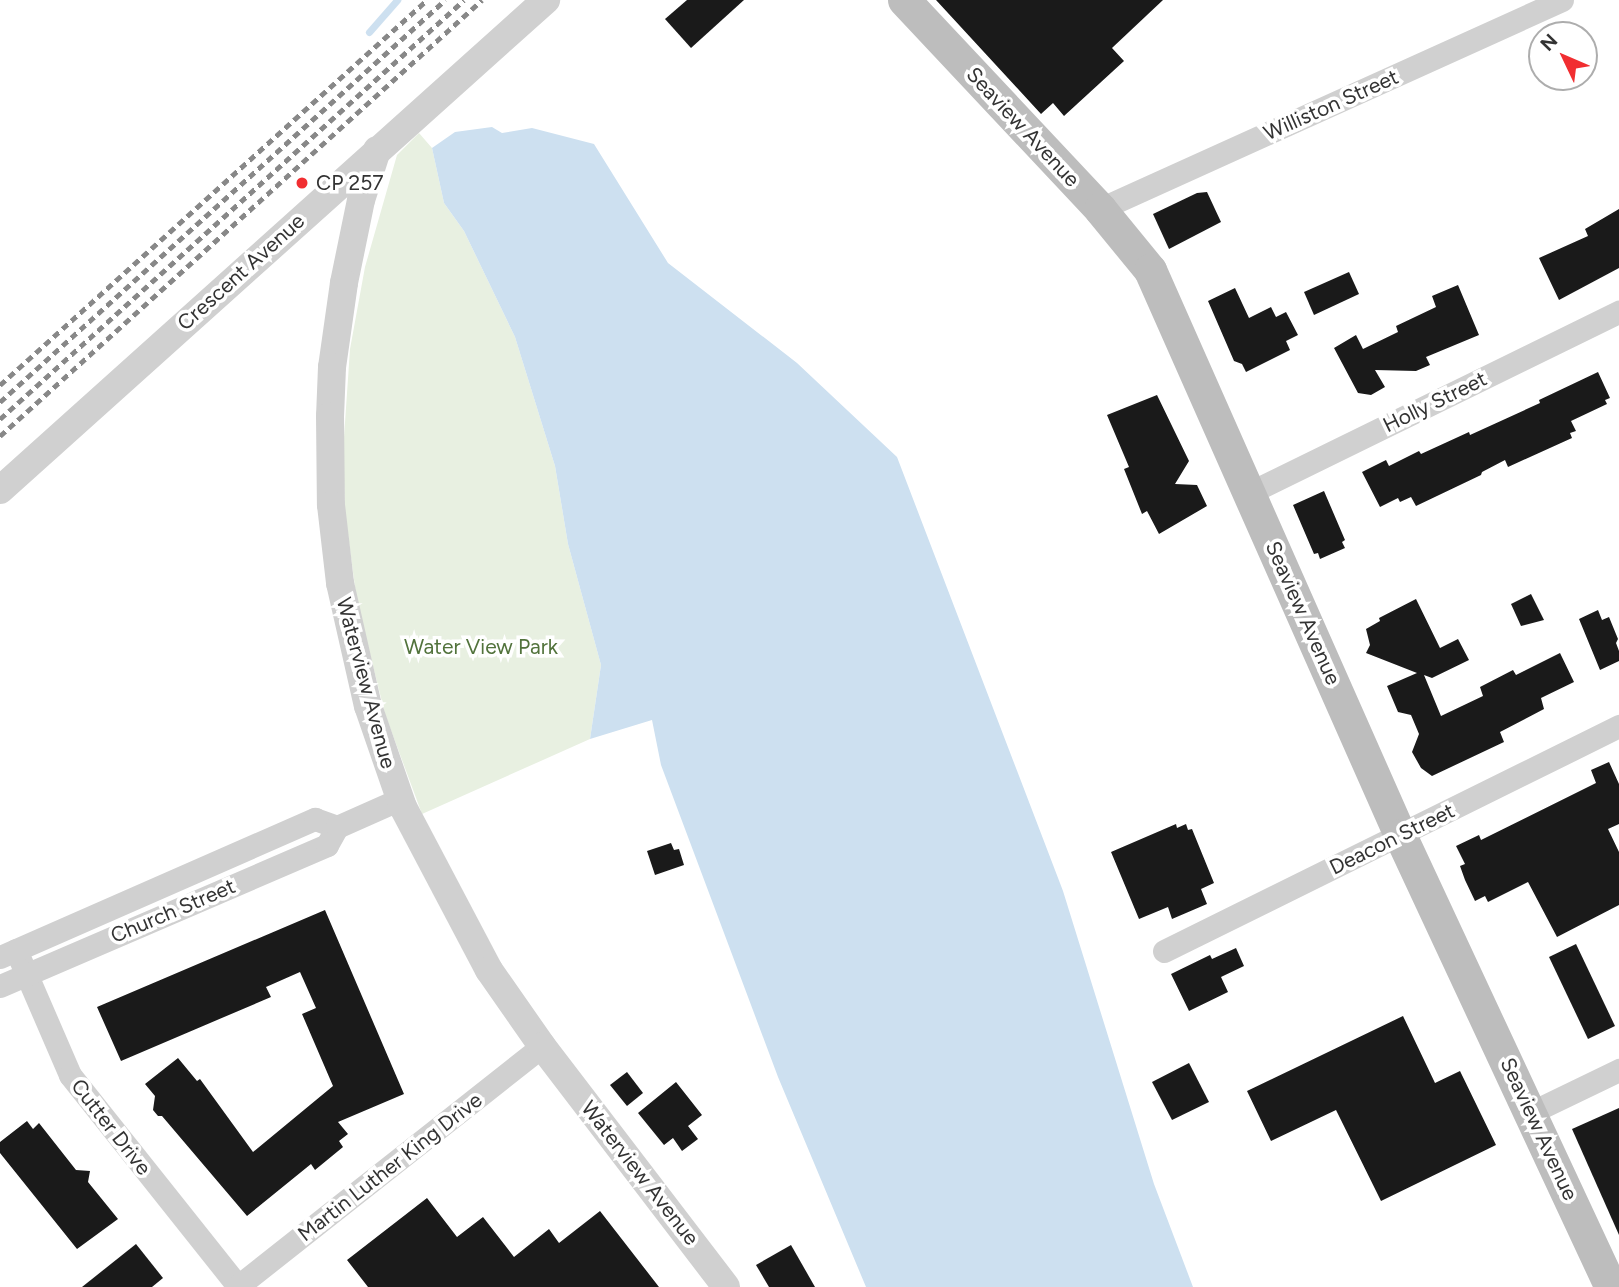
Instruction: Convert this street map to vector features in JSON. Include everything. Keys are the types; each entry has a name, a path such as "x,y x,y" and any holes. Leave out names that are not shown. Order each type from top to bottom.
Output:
{"main road":[{"name":"Seaview Avenue","path":"904,0 1100,209 1150,270 1251,492 1400,835 1532,1112 1611,1287"}],"street":[{"name":"Crescent Avenue","path":"0,490 546,0"},
{"name":"Williston Street","path":"1100,209 1562,0"},
{"name":"Waterview Avenue","path":"377,150 355,225 338,314 331,367 329,467 340,583 348,628 368,706 400,799 421,845 489,970 542,1046 726,1287"},
{"name":"Holly Street","path":"1251,492 1619,312"},
{"name":"Deacon Street","path":"1164,951 1619,726"},
{"name":"Church Street","path":"0,986 327,845 337,827 400,799"},
{"name":"Church Street","path":"8,953 315,819 337,827"},
{"name":"Cutter Drive","path":"8,953 26,974 58,1050 77,1085 237,1287"},
{"name":"Martin Luther King Drive","path":"237,1287 542,1046"},
{"path":"1532,1112 1619,1070"}],"green space":[{"name":"Water View Park","path":"419,133 432,148 444,203 464,231 515,337 555,466 568,544 601,665 590,739 422,814 385,714 357,602 345,512 343,452 350,349 365,267 397,155"}],"water":[{"path":"492,127 502,133 532,128 594,144 668,263 797,363 897,457 1063,891 1154,1184 1193,1287 866,1287 778,1077 661,765 652,720 590,739 601,665 568,544 555,466 515,337 464,231 444,203 432,148 455,132"}],"building":[{"path":"687,0 744,0 691,48 665,19"},
{"path":"936,0 1163,0 1112,48 1124,61 1064,116 1053,103 1041,114"},
{"path":"1207,192 1221,222 1169,249 1153,214 1197,193"},
{"path":"1619,209 1619,268 1559,300 1539,258 1588,236 1585,229"},
{"path":"1349,272 1359,294 1314,315 1304,292"},
{"path":"1458,285 1479,335 1426,357 1430,365 1416,371 1375,370 1385,387 1371,395 1358,393 1334,348 1356,335 1363,349 1398,332 1396,326 1436,307 1432,296"},
{"path":"1235,288 1249,318 1271,307 1276,317 1286,312 1298,335 1286,341 1290,350 1246,372 1242,364 1234,361 1208,301"},
{"path":"1598,372 1610,398 1605,400 1607,404 1571,421 1576,431 1570,433 1572,438 1508,467 1505,460 1481,475 1416,506 1411,497 1400,502 1398,498 1380,507 1362,472 1386,460 1389,466 1419,451 1421,454 1469,432 1470,435 1540,403 1539,400"},
{"path":"1157,395 1189,461 1175,484 1197,485 1207,506 1159,534 1147,511 1142,514 1124,469 1129,467 1107,415"},
{"path":"1324,491 1345,540 1342,542 1345,548 1320,559 1318,553 1314,554 1293,505"},
{"path":"1531,594 1544,620 1521,626 1511,604"},
{"path":"1416,599 1440,648 1458,639 1469,660 1432,678 1424,675 1441,716 1483,696 1480,687 1513,670 1516,675 1560,653 1574,682 1541,698 1544,709 1500,732 1504,742 1432,776 1421,768 1412,752 1419,734 1411,715 1398,712 1387,686 1417,673 1366,653 1370,645 1366,629 1380,621 1379,618"},
{"path":"1598,610 1602,620 1609,617 1618,639 1616,643 1619,651 1619,661 1600,670 1579,619"},
{"path":"1609,762 1619,784 1619,824 1608,829 1619,852 1619,905 1557,937 1528,882 1488,902 1485,896 1475,901 1460,866 1465,864 1456,846 1479,835 1481,840 1596,783 1591,770"},
{"path":"1176,824 1177,828 1186,824 1188,830 1192,829 1214,883 1201,889 1207,904 1172,919 1168,907 1139,919 1111,852"},
{"path":"671,843 674,850 679,849 684,865 655,875 647,851"},
{"path":"325,910 404,1094 338,1122 348,1134 339,1141 343,1147 315,1170 311,1164 247,1216 162,1116 158,1116 153,1110 155,1096 145,1084 178,1058 197,1081 200,1079 253,1152 333,1086 302,1014 316,1008 300,972 266,987 271,997 121,1061 97,1007"},
{"path":"1576,944 1615,1026 1588,1039 1549,957"},
{"path":"1236,948 1244,966 1221,977 1228,992 1189,1011 1171,974 1210,955 1212,959"},
{"path":"1403,1016 1435,1083 1460,1071 1496,1145 1381,1201 1336,1110 1271,1141 1247,1091"},
{"path":"1189,1063 1209,1102 1172,1120 1152,1082"},
{"path":"627,1072 643,1093 627,1106 610,1085"},
{"path":"676,1082 702,1115 688,1126 698,1139 682,1151 673,1138 664,1145 638,1113"},
{"path":"1619,1108 1619,1235 1572,1129"},
{"path":"27,1121 33,1129 39,1123 76,1170 90,1171 88,1182 118,1219 77,1249 0,1153 0,1142"},
{"path":"427,1198 457,1237 483,1217 514,1257 549,1229 559,1243 600,1211 659,1287 368,1287 347,1260"},
{"path":"136,1244 163,1278 152,1287 82,1287"},
{"path":"791,1245 815,1287 769,1287 756,1265"}],"waterway":[{"path":"369,32 397,0"}],"railway":[{"path":"0,385 427,0"},
{"path":"0,402 445,0"},
{"path":"0,419 464,0"},
{"path":"0,436 482,0"}],"place":[{"name":"CP 257","path":"302,183"}]}
